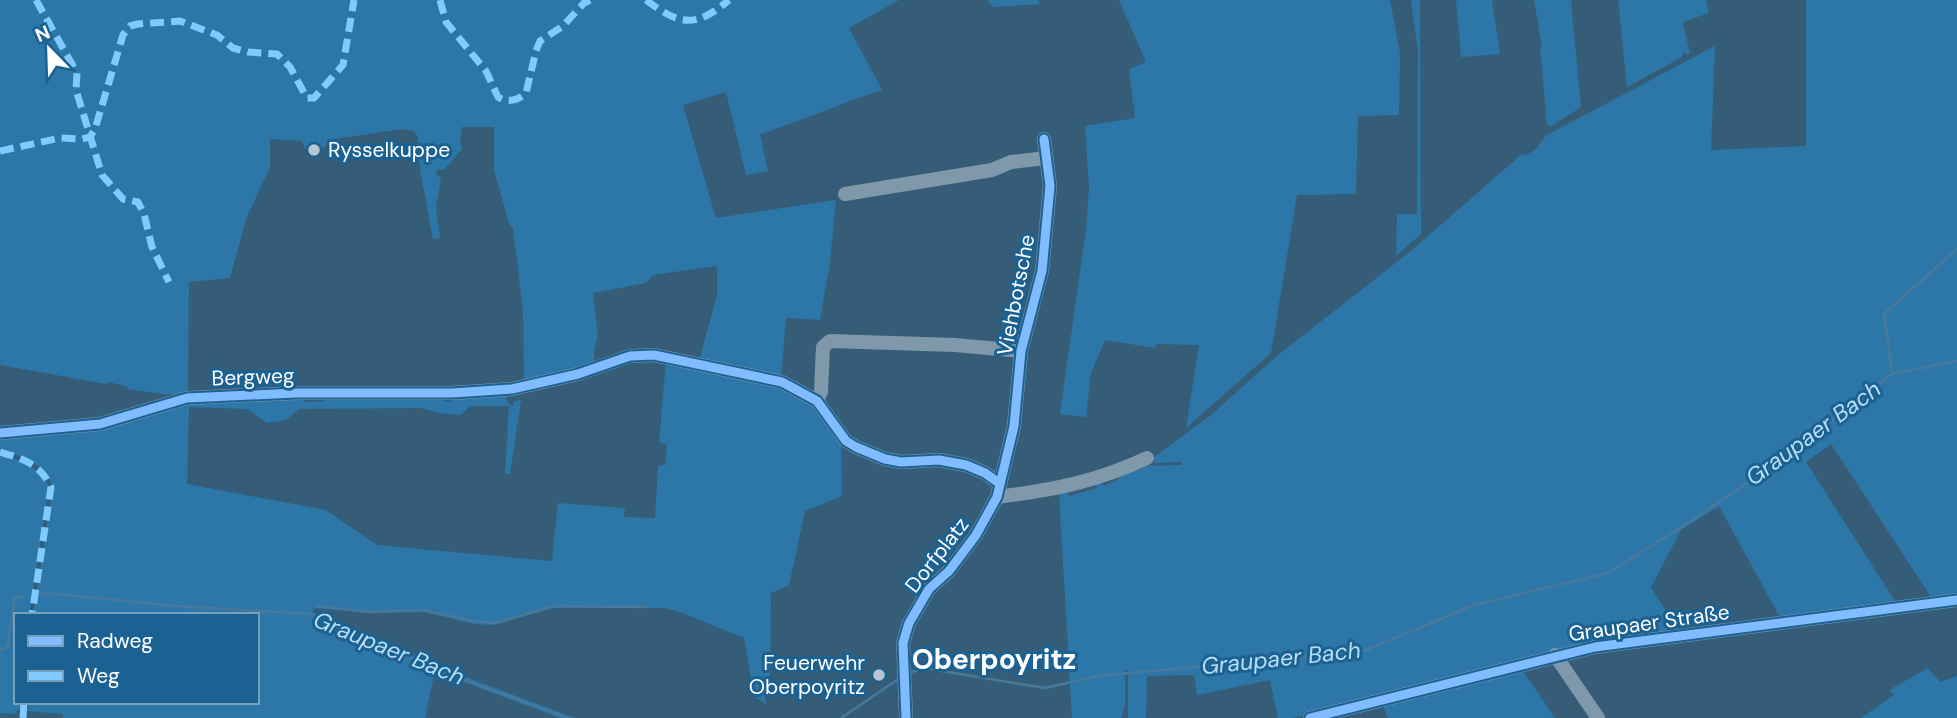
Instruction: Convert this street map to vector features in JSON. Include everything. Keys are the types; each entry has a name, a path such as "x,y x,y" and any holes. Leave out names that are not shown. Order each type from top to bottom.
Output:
{"street":[{"name":"Viehbotsche","path":"998,490 1014,426 1020,351 1042,271 1046,246 1050,186 1044,139"},
{"path":"845,194 992,170 1011,162 1046,158"},
{"path":"1020,351 955,345 831,341 823,347 821,392 817,401 846,441 856,447 901,462 939,460 966,466 985,473 998,490 1057,489 1087,482 1147,458"},
{"name":"Bergweg","path":"0,433 100,424 187,397 296,393 452,393 512,388 578,374 630,356 654,355 782,382 817,401"},
{"name":"Dorfplatz","path":"906,718 902,643 916,609 929,589 949,571 976,535 998,490"},
{"name":"Graupaer Straße","path":"1310,718 1595,646 1957,600"},
{"path":"1555,655 1598,718"}],"shaded area":[{"path":"0,0 899,0 849,28 882,90 760,134 768,171 746,175 726,92 683,105 716,218 836,200 830,262 820,320 786,318 781,380 699,361 717,295 717,266 653,275 646,283 593,293 598,335 594,365 524,384 523,312 513,227 510,227 494,170 494,127 462,127 462,149 444,170 438,169 436,173 441,179 436,207 440,238 433,239 420,170 418,137 413,131 403,129 328,140 325,147 316,153 305,149 302,141 270,139 270,167 246,219 230,278 189,282 188,394 162,394 128,389 126,386 108,382 106,384 0,365"},
{"path":"988,0 1038,0 1040,4 993,7"},
{"path":"1119,0 1390,0 1400,53 1399,115 1358,116 1356,194 1297,195 1271,353 1186,428 1199,345 1156,344 1155,348 1105,340 1091,373 1086,417 1060,414 1086,229 1089,188 1085,126 1135,118 1129,69 1146,62"},
{"path":"1411,0 1420,0 1421,234 1396,256 1397,214 1417,214 1418,52"},
{"path":"1456,0 1492,0 1500,54 1461,57"},
{"path":"1534,0 1571,0 1581,107 1552,126 1547,125 1542,46"},
{"path":"1618,0 1706,0 1709,13 1683,24 1690,53 1686,55 1683,52 1682,57 1627,87"},
{"path":"1806,0 1957,0 1957,596 1931,597 1831,444 1806,462 1895,601 1781,619 1719,506 1681,530 1651,587 1679,632 1293,718 1278,718 1270,680 1197,695 1194,675 1147,676 1146,718 1128,718 1128,670 1125,671 1125,706 1121,718 1072,718 1059,493 1065,490 1069,496 1097,488 1094,482 1102,479 1103,486 1119,479 1119,473 1135,466 1182,465 1182,462 1155,463 1153,458 1211,415 1278,355 1411,251 1522,154 1526,155 1532,151 1545,136 1715,46 1711,150 1806,146"},
{"path":"666,360 781,384 815,405 841,443 842,496 805,511 789,585 771,593 770,683 765,696 767,705 754,696 744,638 664,608 554,608 493,625 474,624 425,612 369,613 315,608 312,612 436,666 575,718 560,718 435,671 425,718 63,718 63,714 27,711 29,704 259,704 259,613 33,613 53,486 43,471 31,461 0,450 0,434 101,427 188,400 304,396 305,402 324,401 325,395 441,396 444,401 451,401 452,398 504,394 510,405 513,406 514,401 521,400 510,474 505,474 509,406 470,406 461,415 421,408 299,409 286,420 267,423 247,409 189,407 187,484 326,510 377,545 552,561 558,503 625,508 624,517 655,518 658,466 665,465 667,444 659,443"},
{"path":"0,454 28,465 39,473 49,486 29,613 14,613 14,704 21,704 21,707 14,714 0,713"},
{"path":"1520,667 1555,718 1388,718 1383,706"},
{"path":"1928,668 1940,682 1957,676 1957,718 1861,718 1894,695 1889,690"}],"waterway":[{"path":"1892,373 1884,314 1957,249"},
{"name":"Graupaer Bach","path":"909,673 923,668 1045,688 1098,676 1364,651 1474,605 1608,573 1781,460 1892,374 1957,361"},
{"name":"Graupaer Bach","path":"36,595 47,593 176,606 311,614 435,669 568,718"},
{"name":"Graupaer Bach","path":"0,650 7,647 15,598 24,596"},
{"path":"317,606 370,612 423,610 495,623 554,606 647,607"},
{"name":"Graupaer Bach","path":"841,718 900,678"}],"marked path":[{"path":"36,0 77,73 76,90 102,175 123,199 138,202 144,214 152,247 169,282"},
{"path":"0,151 60,138 90,137 95,129 123,35 130,26 138,24 180,21 217,35 233,48 277,54 290,67 307,98 314,98 343,65 354,0"},
{"path":"440,0 446,22 486,71 498,97 509,100 520,98 526,93 540,41 563,26 590,0"},
{"path":"646,0 668,15 687,20 706,16 729,0"},
{"path":"0,452 17,457 36,468 51,487 32,613"},
{"path":"23,718 24,704"}],"cycle path":[{"path":"906,718 903,643 909,623 929,589 949,571 976,535 997,497 1014,426 1021,351 1042,271 1050,186 1044,139"},
{"path":"0,433 100,424 187,398 296,393 452,393 512,389 578,374 630,356 654,355 782,382 817,401 846,441 856,447 885,459 901,462 939,460 966,465 999,483"},
{"path":"1310,718 1595,647 1957,600"}],"place":[{"name":"Rysselkuppe","path":"314,150"},
{"name":"Feuerwehr Oberpoyritz","path":"879,675"}],"district":[{"name":"Oberpoyritz","path":"994,659"}]}
